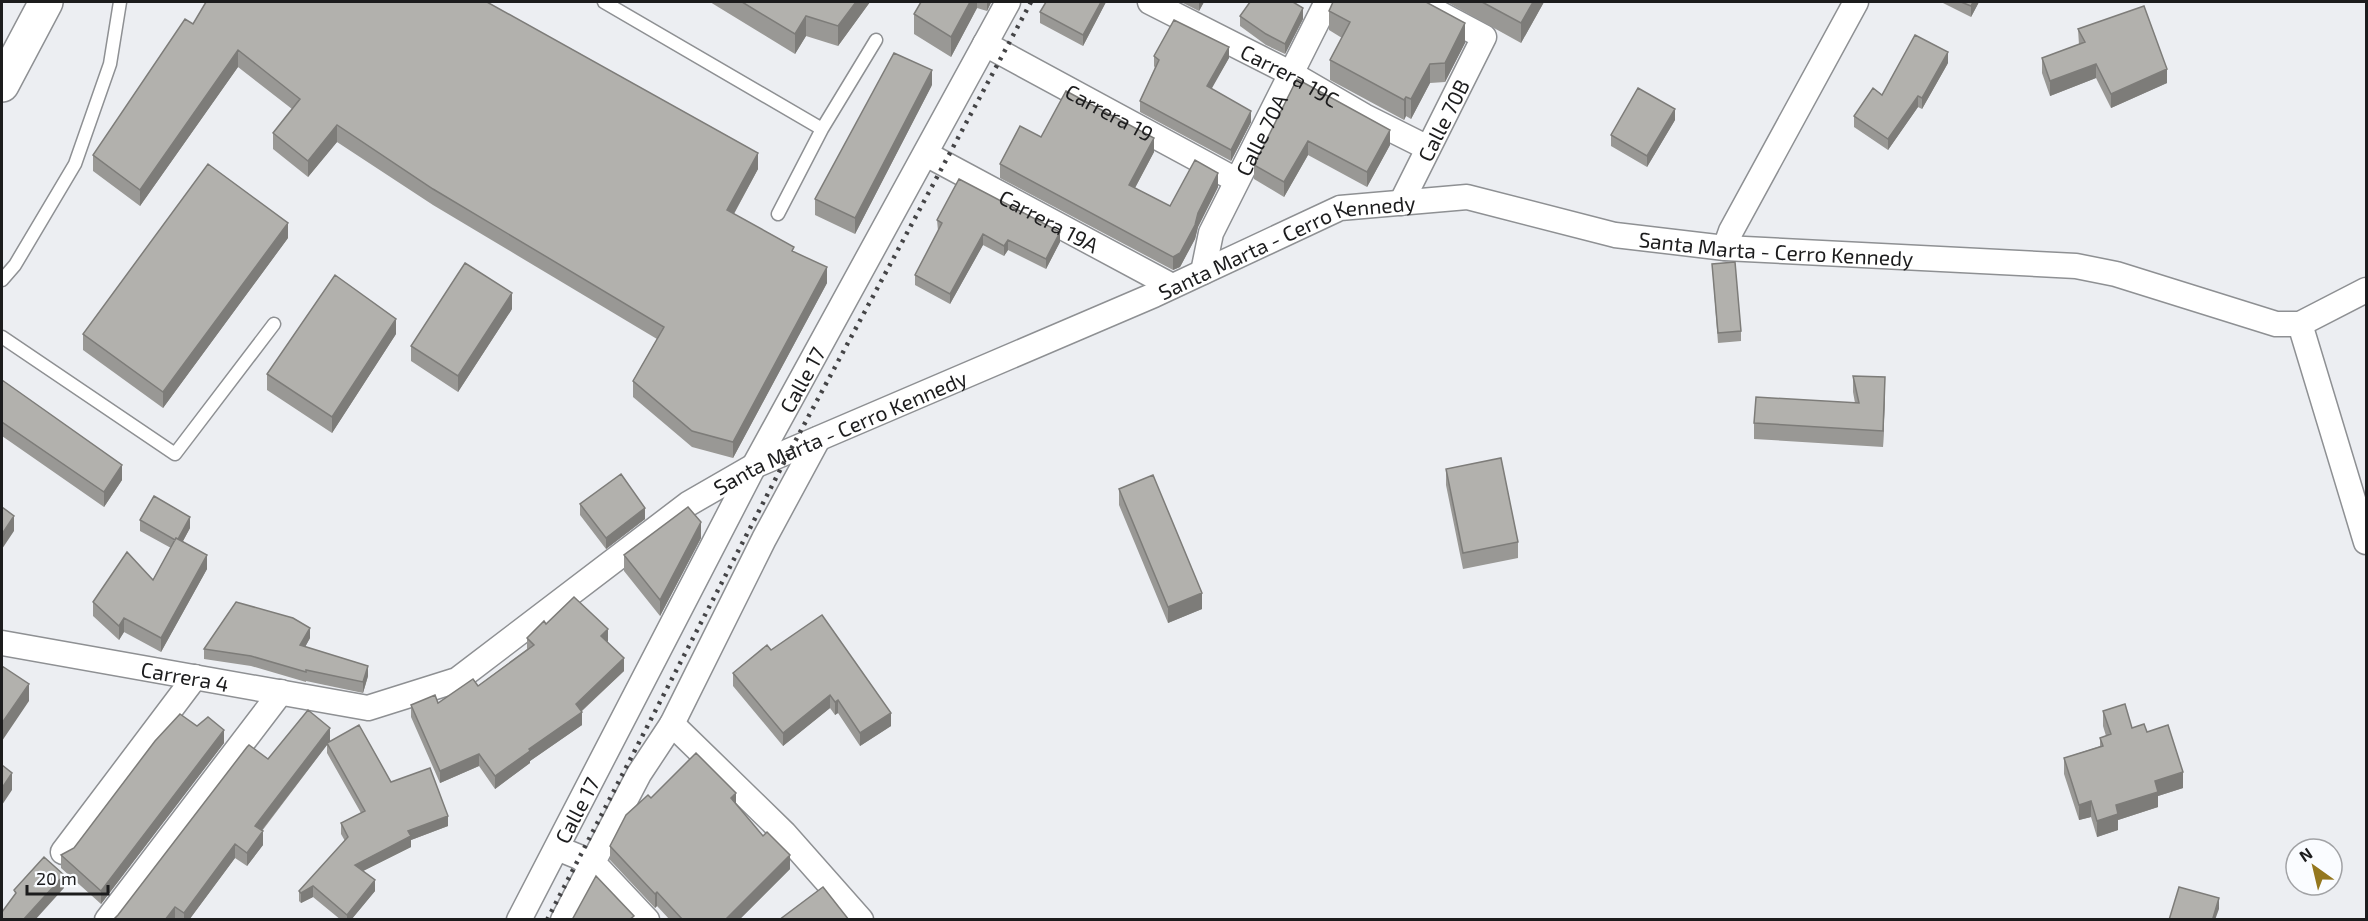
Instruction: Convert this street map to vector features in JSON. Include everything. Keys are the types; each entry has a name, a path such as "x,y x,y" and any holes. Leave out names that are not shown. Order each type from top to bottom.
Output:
{"highway":[{"path":"2,84 46,2"}],"street":[{"name":"Calle 17","path":"519,920 754,466 1008,2"},
{"name":"Carrera 19C","path":"1150,2 1290,73 1364,116 1428,148"},
{"name":"Calle 70A","path":"1203,272 1211,233 1327,2"},
{"name":"Calle 70B","path":"1401,203 1484,37 1418,2"},
{"path":"1725,248 1731,231 1856,2"},
{"name":"Carrera 19","path":"986,44 1236,180"},
{"name":"Carrera 19A","path":"926,154 1172,286"},
{"name":"Santa Marta - Cerro Kennedy","path":"368,708 458,680 688,504 754,466 1172,286 1340,208 1467,197 1615,235 1725,248 2076,266 2116,274 2276,324 2300,324"},
{"path":"2367,290 2300,324 2367,542"},
{"path":"563,920 639,774 672,724 764,539 818,439"},
{"name":"Carrera 4","path":"2,643 368,708"},
{"path":"63,852 195,677"},
{"path":"107,920 281,692"},
{"path":"672,724 784,833 861,920"},
{"path":"557,848 600,870 647,920"}],"lane":[{"path":"2,280 15,265 75,164 110,63 120,2"},
{"path":"604,2 822,129"},
{"path":"778,214 822,129 876,40"},
{"path":"2,337 175,454 273,324"}],"building":[{"path":"206,2 487,2 758,153 727,210 794,247 792,251 827,267 733,442 692,431 633,381 664,327 433,189 337,125 308,161 273,133 300,99 238,50 140,190 93,155 185,19 193,24"},
{"path":"742,2 856,2 838,26 806,16 795,34"},
{"path":"921,2 970,2 951,37 914,14"},
{"path":"1046,2 1101,2 1083,35 1040,12"},
{"path":"1250,2 1293,2 1303,8 1285,44 1240,16"},
{"path":"1333,2 1426,2 1465,23 1445,63 1430,64 1411,99 1406,97 1404,100 1330,60 1350,22 1329,11"},
{"path":"1482,2 1533,2 1521,23"},
{"path":"1961,2 1973,2 1971,6"},
{"path":"2144,6 2167,69 2111,94 2096,64 2050,81 2042,58 2085,42 2078,29"},
{"path":"1174,20 1229,47 1207,86 1251,111 1231,150 1140,101 1159,60 1154,56"},
{"path":"1915,35 1948,52 1922,98 1918,96 1888,139 1854,116 1873,88 1882,95"},
{"path":"894,53 932,70 855,218 815,199"},
{"path":"1297,79 1390,130 1367,172 1308,141 1284,182 1254,165"},
{"path":"1638,88 1675,109 1647,156 1611,135"},
{"path":"1066,91 1154,138 1129,185 1170,206 1195,160 1218,173 1180,253 1173,257 1000,164 1020,126 1041,137"},
{"path":"208,164 288,223 163,392 83,334"},
{"path":"959,179 1060,232 1046,259 1008,240 1004,246 983,234 950,294 915,275 942,223 937,220"},
{"path":"1735,262 1741,331 1718,333 1712,264"},
{"path":"465,263 512,293 458,376 411,346"},
{"path":"335,275 396,319 332,417 267,374"},
{"path":"1853,376 1885,377 1883,431 1754,423 1756,397 1859,403"},
{"path":"2,380 122,465 104,492 2,422"},
{"path":"1501,458 1518,542 1463,553 1446,469"},
{"path":"621,474 645,508 606,538 580,504"},
{"path":"1153,475 1202,593 1168,607 1119,489"},
{"path":"154,496 190,517 178,539 175,540 140,520"},
{"path":"2,507 14,516 2,534"},
{"path":"688,507 701,522 660,600 624,555"},
{"path":"176,538 207,555 161,638 124,618 119,626 93,602 127,552 153,580"},
{"path":"574,597 608,629 601,636 624,658 576,704 582,712 495,776 479,754 440,771 411,705 435,695 438,703 473,679 478,686 534,645 527,638 544,621 546,624"},
{"path":"236,602 293,618 310,628 300,645 368,666 363,682 306,670 306,672 251,656 204,649"},
{"path":"822,615 891,713 860,733 838,700 835,702 830,695 783,733 733,673 767,645 771,650"},
{"path":"2,666 29,684 2,723"},
{"path":"2125,704 2132,728 2144,724 2147,732 2168,725 2183,772 2155,781 2158,792 2116,805 2118,814 2097,821 2091,801 2079,805 2064,758 2103,746 2100,738 2111,734 2103,711"},
{"path":"308,710 330,728 255,826 263,831 247,853 235,844 184,913 175,907 165,920 113,920 247,747 249,745 268,759"},
{"path":"180,714 197,726 208,717 224,730 101,891 61,855 74,848 155,741"},
{"path":"359,725 391,782 430,768 448,816 408,831 411,836 355,865 375,880 347,915 313,886 301,893 299,891 348,837 341,823 365,811 327,743"},
{"path":"696,753 736,793 731,798 763,836 767,832 790,855 725,920 683,920 610,846 626,815 648,795 651,798"},
{"path":"2,765 12,773 2,788"},
{"path":"44,857 64,875 23,920 2,920 2,912 16,893 14,890"},
{"path":"596,876 634,916 629,920 572,920"},
{"path":"823,887 849,920 779,920"},
{"path":"2179,887 2219,898 2213,918 2218,920 2169,920"}],"railway":[{"path":"547,920 791,449 1031,2"}]}
